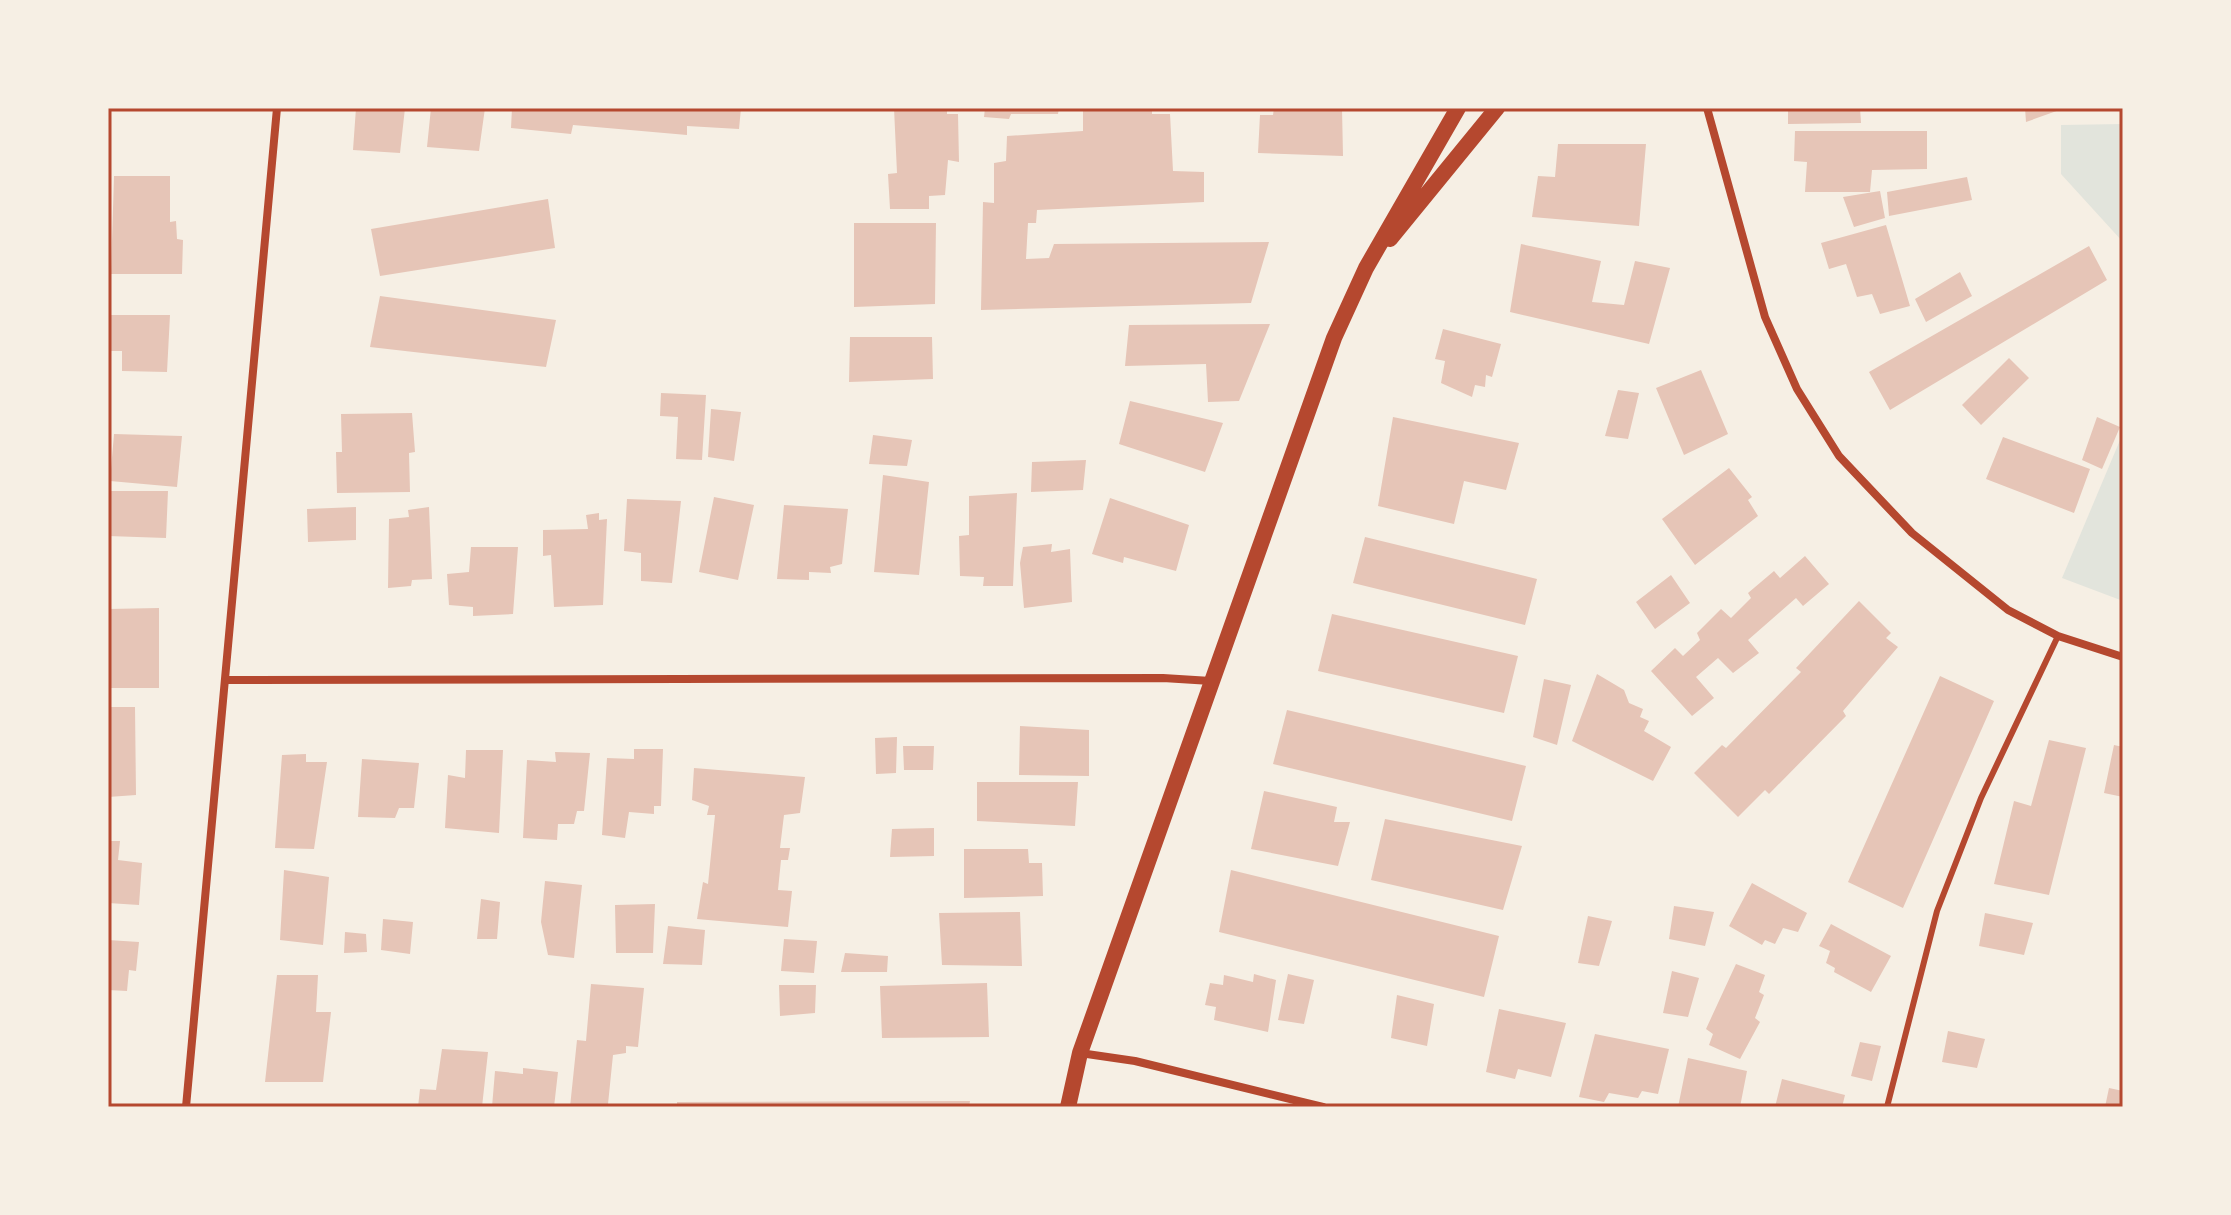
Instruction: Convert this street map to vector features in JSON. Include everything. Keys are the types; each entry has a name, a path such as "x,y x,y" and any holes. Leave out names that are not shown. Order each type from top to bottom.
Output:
{"main road":[{"path":"1068,1107 1080,1053 1309,405 1366,268 1458,108"},
{"path":"1366,268 1497,108"}],"street":[{"path":"186,1107 277,108"},
{"path":"1707,108 1765,317 1817,426 1864,486 1912,533 1987,596 2058,636 2123,657"},
{"path":"227,680 1173,678 1211,681"},
{"path":"1080,1053 1135,1061 1323,1107"}],"lane":[{"path":"1887,1107 1937,911 1988,783 2058,636"}],"shaded area":[{"path":"2123,124 2123,242 2061,174 2061,125"},
{"path":"2123,433 2123,601 2062,578"}],"building":[{"path":"356,108 405,108 400,153 353,150"},
{"path":"431,108 485,108 479,151 427,147"},
{"path":"512,108 741,108 739,129 687,126 687,135 573,125 571,134 511,128"},
{"path":"894,108 947,108 947,114 958,114 959,162 948,160 945,195 929,196 929,209 890,209 888,174 897,173"},
{"path":"985,108 1059,108 1058,114 1011,114 1009,119 984,117"},
{"path":"1083,108 1152,108 1152,114 1170,114 1173,171 1204,172 1204,202 1037,210 1036,223 1028,223 1026,259 1049,258 1054,244 1269,242 1251,303 981,310 983,202 994,203 994,163 1006,161 1007,136 1083,131"},
{"path":"1274,108 1342,108 1343,156 1258,153 1260,115 1273,115"},
{"path":"1788,108 1860,108 1861,123 1788,124"},
{"path":"2025,108 2065,108 2026,122"},
{"path":"1795,131 1927,131 1927,169 1872,170 1870,192 1805,192 1807,162 1794,161"},
{"path":"1558,144 1646,144 1639,226 1532,217 1538,176 1555,177"},
{"path":"114,176 170,176 170,222 176,221 177,239 183,240 182,274 111,274"},
{"path":"1967,177 1972,200 1889,216 1887,192"},
{"path":"1880,191 1885,218 1854,227 1843,197"},
{"path":"548,199 555,248 380,276 371,229"},
{"path":"854,223 936,223 935,304 854,307"},
{"path":"1886,225 1910,306 1880,314 1872,294 1857,297 1846,264 1829,269 1821,243"},
{"path":"1521,244 1601,261 1592,302 1624,305 1635,261 1670,268 1649,344 1510,312"},
{"path":"2089,246 2107,280 1890,410 1869,372"},
{"path":"1960,272 1972,296 1926,322 1915,299"},
{"path":"380,296 556,320 546,367 370,347"},
{"path":"108,315 170,315 167,372 122,371 122,351 108,351"},
{"path":"1270,324 1239,401 1208,402 1206,364 1125,366 1129,325"},
{"path":"1443,329 1501,344 1492,377 1486,375 1485,387 1475,385 1472,397 1441,383 1445,361 1435,359"},
{"path":"850,337 932,337 933,379 849,382"},
{"path":"2009,358 2029,378 1981,425 1962,405"},
{"path":"1701,370 1728,434 1684,455 1656,388"},
{"path":"1618,390 1639,393 1628,439 1605,436"},
{"path":"661,393 706,395 702,460 676,459 678,417 660,416"},
{"path":"1130,401 1223,423 1205,472 1119,444"},
{"path":"711,409 741,412 734,461 708,457"},
{"path":"412,413 415,452 409,453 410,492 337,493 336,452 342,452 341,414"},
{"path":"1393,417 1519,443 1506,490 1464,481 1454,524 1378,506"},
{"path":"2097,417 2120,427 2102,469 2082,460"},
{"path":"114,434 182,436 177,487 110,481"},
{"path":"873,435 912,440 907,466 869,464"},
{"path":"2003,437 2090,469 2074,513 1986,479"},
{"path":"1086,460 1083,490 1031,492 1032,462"},
{"path":"1729,468 1752,497 1748,500 1758,516 1695,565 1662,519"},
{"path":"883,475 929,482 919,575 874,572"},
{"path":"108,491 168,491 166,538 108,536"},
{"path":"1017,493 1013,586 983,586 984,577 960,576 959,536 969,535 969,496"},
{"path":"714,497 754,505 738,580 699,572"},
{"path":"1110,498 1189,525 1176,571 1124,557 1123,563 1092,554"},
{"path":"627,499 681,501 672,583 641,581 641,553 624,551"},
{"path":"784,505 848,509 842,564 830,567 831,573 809,572 809,580 777,579"},
{"path":"356,507 356,540 308,542 307,509"},
{"path":"429,507 432,579 412,580 411,586 388,588 389,519 409,517 408,510"},
{"path":"599,513 599,520 607,519 603,605 554,607 551,555 543,556 543,530 588,529 586,515"},
{"path":"1365,537 1537,579 1525,625 1353,583"},
{"path":"1052,544 1051,552 1070,549 1072,602 1024,608 1020,563 1023,547"},
{"path":"471,547 518,547 513,614 473,616 473,607 449,605 447,574 469,572"},
{"path":"1805,556 1829,584 1803,606 1796,598 1748,640 1759,653 1733,673 1718,658 1696,677 1714,698 1692,716 1651,671 1675,648 1683,656 1700,640 1697,633 1721,609 1731,618 1751,598 1748,593 1774,571 1780,578"},
{"path":"1671,575 1690,603 1655,629 1636,602"},
{"path":"1859,601 1891,633 1886,638 1898,647 1843,711 1846,716 1769,794 1765,790 1738,817 1694,773 1722,745 1726,748 1801,672 1796,668"},
{"path":"159,608 159,688 108,688 108,609"},
{"path":"1332,614 1518,656 1504,713 1318,671"},
{"path":"1597,674 1624,690 1629,703 1643,709 1640,717 1649,721 1644,731 1671,747 1653,781 1572,741"},
{"path":"1940,676 1994,701 1903,908 1848,882"},
{"path":"1544,679 1571,685 1557,745 1533,737"},
{"path":"108,707 135,707 136,795 108,797"},
{"path":"1287,710 1526,766 1512,821 1273,764"},
{"path":"1020,726 1089,730 1089,776 1019,775"},
{"path":"897,737 896,773 876,774 875,738"},
{"path":"2049,740 2086,748 2049,895 1994,884 2014,801 2031,806"},
{"path":"2114,745 2123,747 2123,797 2104,793"},
{"path":"903,746 934,746 933,770 904,770"},
{"path":"634,749 663,749 661,806 654,806 654,814 629,812 625,838 602,835 607,758 634,759"},
{"path":"466,750 503,750 499,833 445,828 448,775 465,778"},
{"path":"555,752 590,753 584,811 577,811 574,824 558,824 557,840 523,838 527,760 556,762"},
{"path":"306,754 306,762 327,762 314,849 275,848 282,755"},
{"path":"362,759 419,763 414,808 399,808 395,818 358,817"},
{"path":"694,768 805,777 800,813 784,815 780,848 790,848 788,860 781,860 778,890 792,891 788,927 697,919 703,882 708,884 715,815 707,815 709,806 692,800"},
{"path":"977,782 1078,782 1075,826 977,821"},
{"path":"1264,791 1337,807 1334,822 1350,822 1338,866 1251,849"},
{"path":"1385,819 1522,846 1503,910 1371,880"},
{"path":"934,828 934,856 890,857 892,829"},
{"path":"108,841 120,841 118,860 142,863 139,905 108,903"},
{"path":"964,849 1028,849 1029,863 1042,863 1043,896 964,898"},
{"path":"284,870 329,877 323,945 280,940"},
{"path":"1231,870 1499,936 1484,997 1219,932"},
{"path":"545,881 582,885 574,958 548,955 541,922"},
{"path":"1752,883 1807,913 1798,932 1783,928 1775,944 1765,940 1762,945 1729,926"},
{"path":"481,899 500,902 497,939 477,939"},
{"path":"655,904 653,953 616,953 615,905"},
{"path":"1674,906 1714,912 1705,946 1669,939"},
{"path":"1020,912 1022,966 942,965 939,913"},
{"path":"1985,913 2033,923 2024,955 1979,946"},
{"path":"1588,916 1612,921 1599,966 1578,963"},
{"path":"383,919 413,922 410,954 381,950"},
{"path":"1831,924 1891,956 1871,992 1834,972 1835,968 1826,963 1830,951 1819,946"},
{"path":"668,926 705,930 702,965 663,964"},
{"path":"345,932 366,934 367,952 344,953"},
{"path":"784,939 817,941 814,973 781,971"},
{"path":"108,940 139,942 136,971 129,970 127,991 108,990"},
{"path":"845,953 888,956 887,972 841,972"},
{"path":"1736,964 1765,975 1759,992 1764,995 1755,1018 1760,1022 1740,1059 1709,1045 1713,1034 1706,1029"},
{"path":"1672,971 1699,978 1688,1017 1663,1013"},
{"path":"1254,974 1276,980 1268,1032 1214,1020 1216,1007 1205,1005 1210,983 1223,985 1224,975 1253,982"},
{"path":"1288,974 1314,980 1304,1024 1278,1020"},
{"path":"277,975 318,975 316,1012 331,1012 323,1082 265,1082"},
{"path":"987,983 989,1037 882,1038 880,986"},
{"path":"591,984 644,988 638,1047 626,1046 626,1053 613,1055 608,1104 616,1107 570,1107 577,1040 586,1041"},
{"path":"779,985 816,985 815,1013 780,1016"},
{"path":"1397,995 1434,1004 1427,1046 1391,1038"},
{"path":"1499,1009 1566,1023 1551,1077 1518,1069 1515,1079 1486,1072"},
{"path":"1948,1031 1985,1039 1977,1068 1942,1062"},
{"path":"1595,1034 1669,1049 1658,1094 1642,1091 1638,1098 1609,1093 1604,1102 1579,1097"},
{"path":"1860,1042 1881,1046 1872,1081 1851,1076"},
{"path":"442,1049 488,1052 482,1107 418,1107 420,1089 436,1090"},
{"path":"1688,1058 1747,1071 1740,1107 1678,1107"},
{"path":"523,1068 558,1072 554,1107 492,1107 495,1071 523,1074"},
{"path":"1782,1079 1845,1095 1842,1107 1775,1107"},
{"path":"2109,1088 2123,1091 2123,1107 2105,1107"},
{"path":"970,1101 969,1107 677,1107 677,1102"}]}
